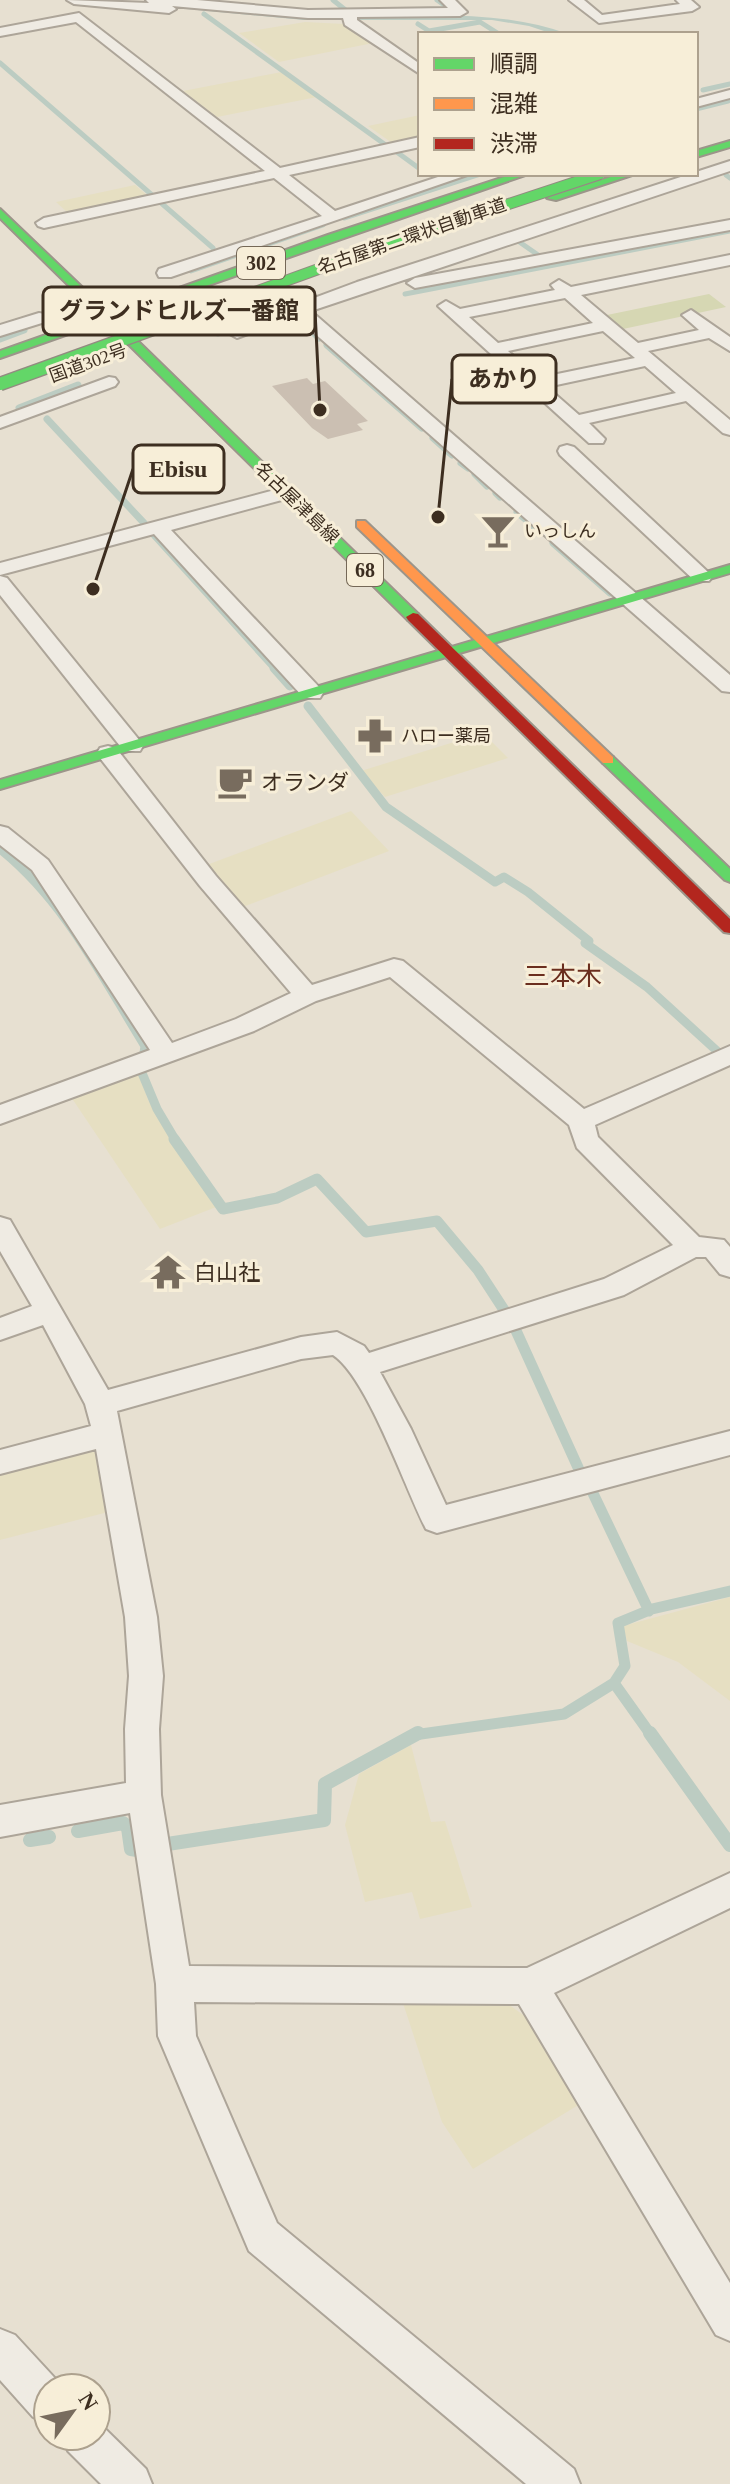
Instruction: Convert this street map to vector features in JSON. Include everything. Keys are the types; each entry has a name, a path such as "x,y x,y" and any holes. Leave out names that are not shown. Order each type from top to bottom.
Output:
{"main road":[{"path":"698,122 729,113"},
{"path":"698,144 730,136"},
{"path":"698,153 730,144"},
{"name":"国道302号","path":"0,355 106,318 129,303 517,176"},
{"name":"名古屋第二環状自動車道","path":"0,367 289,262 547,176"},
{"name":"名古屋第二環状自動車道","path":"0,384 366,251 594,176"},
{"name":"国道302号","path":"0,396 135,346 169,341 314,280 624,176"},
{"name":"名古屋津島線","path":"0,212 8,230 135,346 730,928"},
{"path":"129,303 169,341"},
{"name":"名古屋津島線","path":"343,506 730,877"},
{"path":"0,785 730,569"}],"street":[{"path":"57,0 332,216"},
{"path":"74,0 304,21 460,12 447,0"},
{"path":"153,0 353,18"},
{"path":"343,0 353,18 418,68"},
{"path":"576,0 599,19 692,7 683,0"},
{"path":"0,32 79,17"},
{"path":"698,102 730,94"},
{"path":"45,224 418,142"},
{"path":"237,333 363,286 730,166"},
{"path":"165,273 456,176"},
{"path":"615,202 666,236"},
{"path":"332,216 332,237"},
{"path":"387,279 427,288 730,225"},
{"path":"456,315 727,264"},
{"path":"537,266 730,429"},
{"path":"314,280 363,286"},
{"path":"427,288 596,439"},
{"path":"299,310 730,686"},
{"path":"691,315 730,346"},
{"path":"0,331 39,318"},
{"path":"495,349 606,325"},
{"path":"534,384 713,332"},
{"path":"2,422 109,382"},
{"path":"2,422 20,388"},
{"path":"575,421 690,395"},
{"path":"709,411 730,407"},
{"path":"567,451 702,577"},
{"path":"0,569 286,493"},
{"path":"149,530 302,696"},
{"path":"0,582 132,746"},
{"path":"108,753 208,881 307,995"},
{"path":"0,833 40,865 166,1054"},
{"path":"0,1115 245,1025 307,995 394,967 581,1121 586,1141 692,1247"},
{"path":"581,1121 730,1055"},
{"path":"0,1227 50,1311 104,1419 141,1617 146,1676 142,1729 144,1795 174,1984 177,2036 263,2237 559,2484"},
{"path":"362,1366 614,1287 692,1247 714,1247 730,1267"},
{"path":"0,1329 50,1311"},
{"path":"0,1462 104,1419 301,1348 337,1343 354,1354 362,1366 396,1429 437,1520 730,1443"},
{"path":"0,1821 144,1795"},
{"path":"174,1984 529,1986 730,1890"},
{"path":"529,1986 730,2321"},
{"path":"4,2363 32,2388"},
{"path":"99,2452 131,2484"}],"shaded area":[{"path":"90,0 309,16 472,16 504,19 561,32 492,20 304,20"},
{"path":"305,22 344,24 373,43 279,62 239,33"},
{"path":"282,72 317,97 217,117 183,91"},
{"path":"418,115 418,139 395,145 368,126"},
{"path":"135,185 147,195 67,212 56,202"},
{"path":"483,733 508,758 385,797 361,771"},
{"path":"351,811 389,851 240,908 204,866"},
{"path":"138,1072 148,1100 216,1207 160,1229 71,1097"},
{"path":"89,1448 103,1451 112,1511 0,1540 0,1472"},
{"path":"730,1597 730,1701 678,1662 627,1641 623,1626"},
{"path":"411,1745 431,1822 445,1821 472,1907 420,1919 412,1892 365,1902 345,1825 359,1774"},
{"path":"497,1996 533,2022 580,2104 473,2169 442,2122 401,1997"}],"green space":[{"path":"709,294 726,307 623,329 607,315"}],"building":[{"path":"307,378 313,384 325,381 368,421 357,424 363,430 328,439 312,428 272,386"}],"waterway":[{"path":"333,0 348,12"},
{"path":"437,0 450,9"},
{"path":"204,14 387,146"},
{"path":"418,24 429,31 480,22 496,32"},
{"path":"0,63 152,195"},
{"path":"703,90 730,84"},
{"path":"698,108 728,101"},
{"path":"394,150 418,168"},
{"path":"726,175 730,178"},
{"path":"344,218 474,176"},
{"path":"160,202 213,248"},
{"path":"191,271 323,225"},
{"path":"405,294 730,231"},
{"path":"518,241 541,257"},
{"path":"218,333 292,306"},
{"path":"301,322 307,327"},
{"path":"0,339 24,330"},
{"path":"314,333 319,338"},
{"path":"327,345 422,428"},
{"path":"19,408 78,385"},
{"path":"47,419 144,523"},
{"path":"433,438 452,455"},
{"path":"461,463 468,468"},
{"path":"475,474 487,486"},
{"path":"496,493 500,497"},
{"path":"517,512 537,529"},
{"path":"153,534 276,670"},
{"path":"553,543 610,593"},
{"path":"274,668 290,686"},
{"path":"308,706 386,807 495,882 504,877 528,892 589,941 585,943 647,987 717,1051"},
{"path":"0,849 44,892 81,941 145,1046 144,1053"},
{"path":"142,1073 157,1109 176,1141"},
{"path":"174,1139 223,1209 277,1198 317,1179 366,1232 437,1221 478,1270 506,1313"},
{"path":"513,1324 581,1474"},
{"path":"590,1487 649,1610"},
{"path":"649,1610 730,1591"},
{"path":"614,1683 625,1666 618,1623 649,1610"},
{"path":"414,1735 564,1714 614,1683"},
{"path":"614,1683 651,1735"},
{"path":"414,1735 418,1733"},
{"path":"650,1733 730,1845"},
{"path":"161,1845 324,1820 325,1784 414,1735"},
{"path":"78,1831 123,1823 128,1828 131,1849 137,1850"},
{"path":"30,1840 49,1837"}],"traffic: fast":[{"path":"698,153 730,144"},
{"path":"0,355 332,237 517,176"},
{"path":"0,384 396,241 594,176"},
{"path":"552,198 624,176"},
{"path":"0,212 413,617"},
{"path":"0,785 730,569"},
{"path":"608,760 730,877"}],"traffic: slow":[{"path":"361,524 608,760"}],"traffic: jam":[{"path":"413,617 730,928"}],"place":[{"name":"グランドヒルズ一番館","path":"320,410"},
{"name":"あかり","path":"438,517"},
{"name":"いっしん","path":"498,531"},
{"name":"Ebisu","path":"93,589"},
{"name":"ハロー薬局","path":"375,736"},
{"name":"オランダ","path":"235,782"},
{"name":"白山社","path":"168,1272"}],"district":[{"name":"三本木","path":"563,976"}]}
